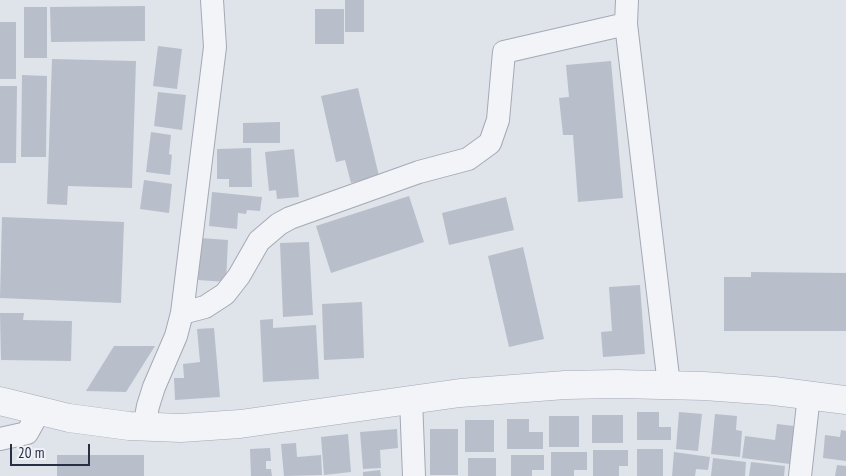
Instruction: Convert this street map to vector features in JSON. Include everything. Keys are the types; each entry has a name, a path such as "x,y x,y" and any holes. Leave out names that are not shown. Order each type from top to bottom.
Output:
{"street":[{"path":"144,427 154,387 176,336 182,312 215,47 215,0"},
{"path":"627,0 626,24 669,385"},
{"path":"182,312 205,307 225,294 239,276 260,242 279,224 290,218 419,172 468,159 490,143 498,120 504,52 626,24"},
{"path":"0,401 39,412 99,423 144,427 191,428 233,425 486,390 564,385 669,385 739,388 846,400"},
{"path":"800,476 809,395"},
{"path":"411,399 414,476"},
{"path":"0,439 27,433 39,412"}],"building":[{"path":"345,0 364,0 364,32 345,32"},
{"path":"145,6 145,41 51,42 50,7"},
{"path":"24,7 47,7 47,58 24,58"},
{"path":"315,9 344,9 344,44 315,44"},
{"path":"0,22 16,22 16,79 0,79"},
{"path":"158,46 182,49 177,89 153,86"},
{"path":"52,59 136,61 132,188 68,186 67,205 47,204"},
{"path":"611,61 623,198 578,202 573,135 563,135 559,98 569,97 566,65"},
{"path":"22,75 47,76 46,157 21,157"},
{"path":"0,86 17,86 16,163 0,163"},
{"path":"358,88 379,176 351,183 345,160 336,162 321,96"},
{"path":"158,92 186,95 182,130 154,126"},
{"path":"280,122 280,143 243,143 243,123"},
{"path":"151,132 171,135 169,154 172,155 170,175 146,172"},
{"path":"251,148 252,187 229,187 229,179 217,179 217,149"},
{"path":"294,149 299,197 277,199 276,190 269,191 265,152"},
{"path":"144,180 172,184 169,213 140,209"},
{"path":"212,192 262,197 260,211 247,210 246,214 238,213 237,229 209,226"},
{"path":"409,196 424,242 331,273 316,226"},
{"path":"506,197 514,230 449,245 442,213"},
{"path":"2,217 124,222 121,303 0,298"},
{"path":"201,238 228,240 226,282 198,280"},
{"path":"309,242 313,315 283,317 280,243"},
{"path":"523,247 544,339 509,347 488,256"},
{"path":"751,272 846,273 846,331 724,331 724,277 751,277"},
{"path":"640,285 645,354 603,357 601,332 612,331 609,287"},
{"path":"362,302 364,358 324,360 322,304"},
{"path":"0,313 24,313 23,320 72,321 71,361 1,360"},
{"path":"273,319 273,328 316,325 319,379 263,382 260,320"},
{"path":"214,328 220,397 175,400 174,378 184,378 183,364 200,362 197,329"},
{"path":"114,346 155,346 126,392 86,391"},
{"path":"637,412 659,412 659,427 671,427 671,440 637,440"},
{"path":"679,412 702,414 698,451 676,449"},
{"path":"715,414 737,416 736,430 742,431 740,457 711,454"},
{"path":"592,415 623,415 623,443 592,443"},
{"path":"549,416 579,416 579,447 549,447"},
{"path":"507,419 529,419 529,432 543,432 543,449 507,449"},
{"path":"465,420 494,420 494,452 465,452"},
{"path":"777,424 794,426 790,464 742,458 745,436 775,440"},
{"path":"397,429 398,448 380,450 381,468 363,469 360,432"},
{"path":"430,429 458,429 458,475 430,475"},
{"path":"841,430 846,431 846,461 823,458 825,435 840,437"},
{"path":"348,434 351,472 324,475 321,437"},
{"path":"296,443 297,457 321,455 322,475 284,476 281,444"},
{"path":"270,448 271,461 266,461 266,469 271,469 272,476 251,476 250,449"},
{"path":"637,449 663,449 663,476 637,476"},
{"path":"593,450 628,450 628,466 619,466 619,476 593,476"},
{"path":"551,452 587,452 587,470 574,470 574,476 551,476"},
{"path":"674,452 710,457 708,470 696,469 695,476 672,476"},
{"path":"57,455 144,455 144,476 57,476"},
{"path":"511,455 544,455 544,470 532,470 532,476 511,476"},
{"path":"468,458 496,458 496,476 468,476"},
{"path":"713,458 746,462 745,476 711,476"},
{"path":"751,462 785,466 784,476 749,476"},
{"path":"837,465 846,466 846,476 835,476"},
{"path":"380,470 381,476 363,476 363,472"}]}
